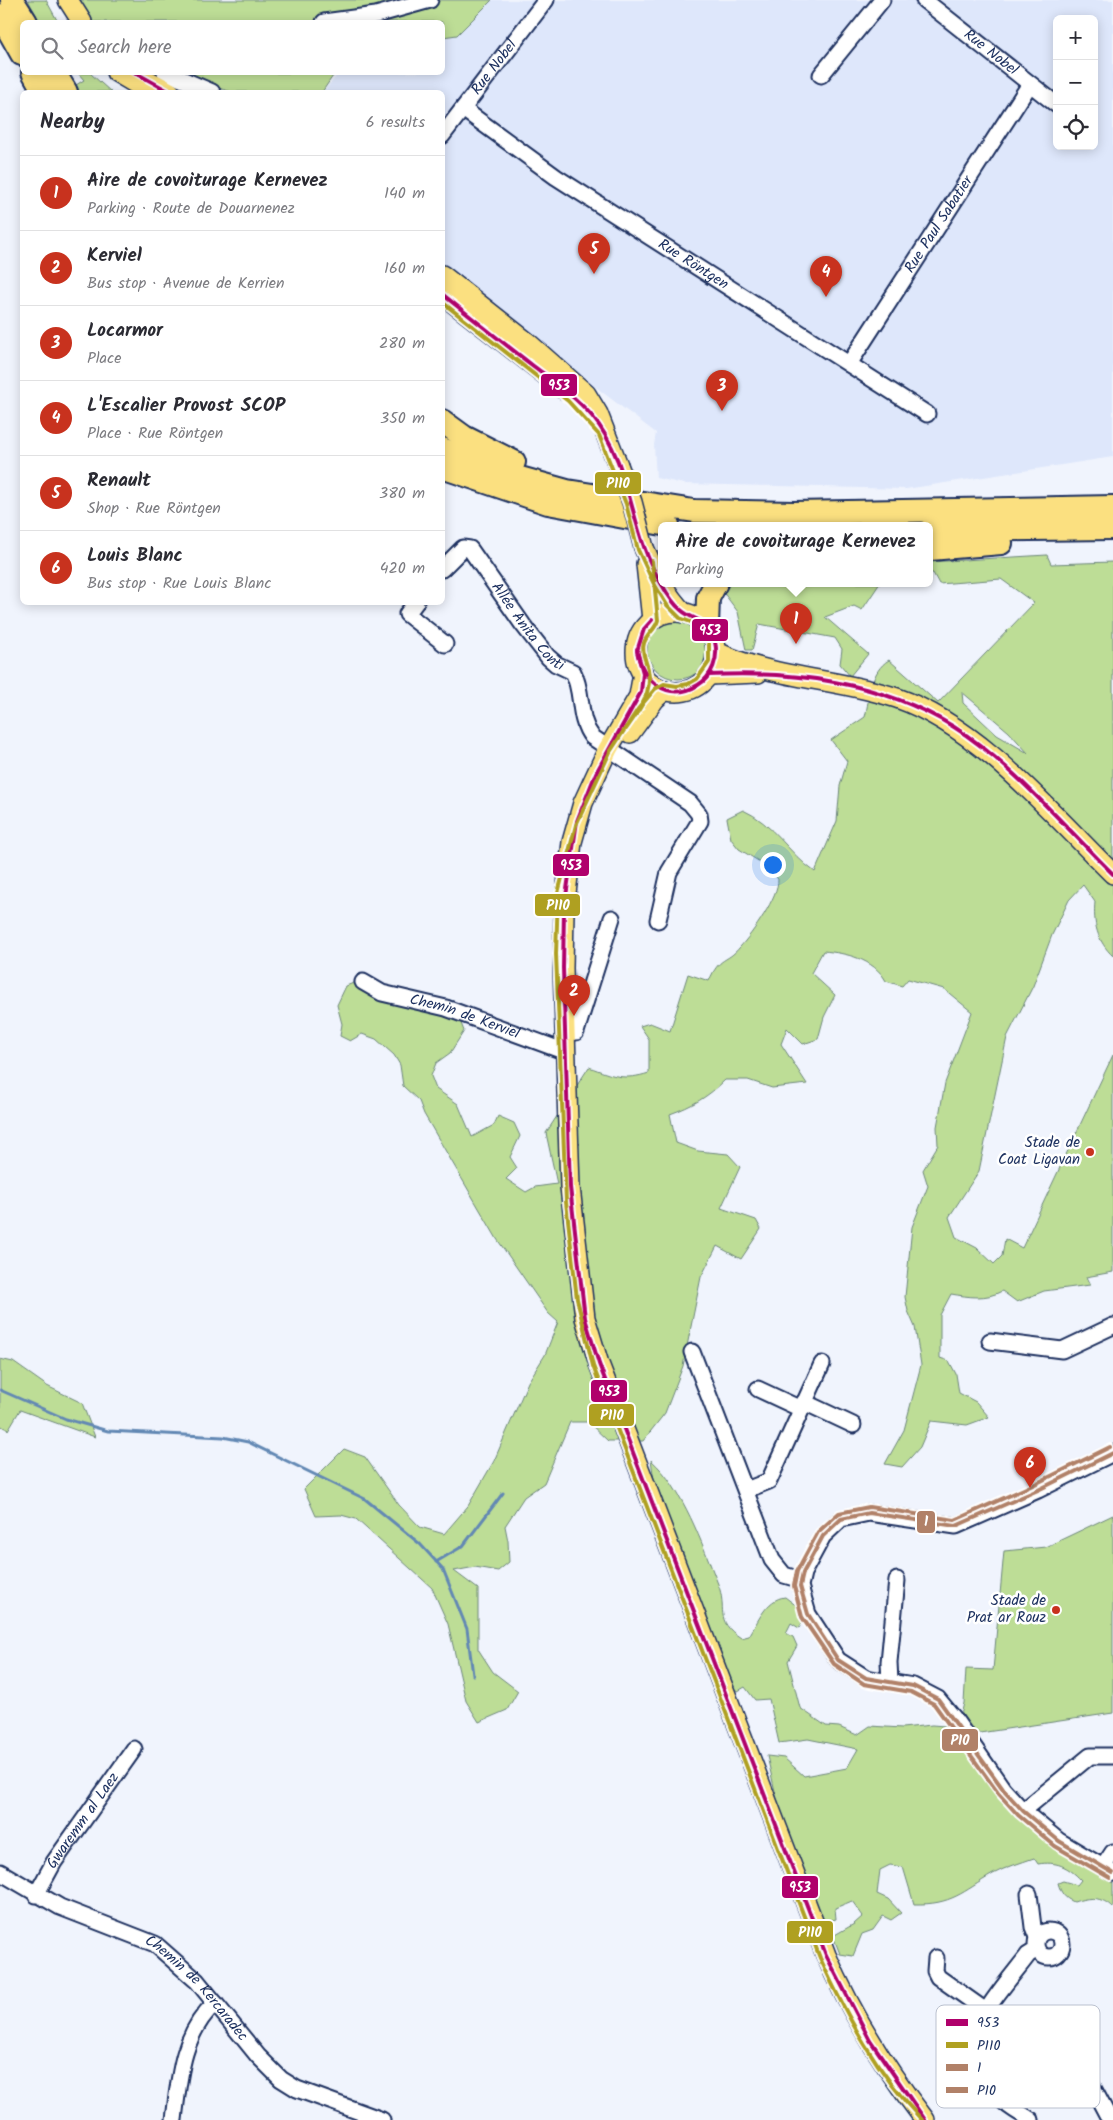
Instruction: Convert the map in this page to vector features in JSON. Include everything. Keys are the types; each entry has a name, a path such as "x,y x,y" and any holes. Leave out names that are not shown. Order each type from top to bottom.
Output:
{"highway":[{"path":"12,0 25,20"},
{"path":"0,15 20,50"},
{"path":"35,75 43,90"},
{"path":"56,75 65,90"},
{"path":"445,423 464,437 490,451 551,476 694,511"},
{"path":"445,450 513,476 567,491 694,511 1112,521"},
{"path":"445,468 548,503 658,524"},
{"path":"933,530 1112,521"},
{"path":"933,549 1032,540 1112,521"},
{"path":"707,626 708,598 714,587"}],"main road":[{"path":"58,0 69,20"},
{"path":"68,0 81,20"},
{"path":"121,75 148,90"},
{"path":"146,75 178,82"},
{"path":"445,277 514,331 578,386 595,408 632,502 644,548 652,620"},
{"path":"445,296 572,396 604,432"},
{"path":"644,548 658,577"},
{"path":"664,587 672,601 684,613"},
{"path":"672,612 684,613 696,617 707,626 715,643 715,664 701,684 690,690 677,692 665,690 656,686 643,673 638,663 638,645 644,629 652,620 672,612"},
{"path":"716,652 778,673 882,694 912,704 948,723 987,752 1113,874"},
{"path":"643,673 639,696 612,751 568,875 563,926 568,1163 585,1318 594,1352 826,1955 860,2026 906,2097 924,2120"},
{"path":"709,675 778,673"},
{"path":"612,751 665,690"},
{"path":"906,2097 931,2120"}],"street":[{"path":"339,20 376,15 430,0"},
{"name":"Rue Nobel","path":"445,132 546,0"},
{"path":"821,75 882,0"},
{"name":"Rue Nobel","path":"924,0 1053,102"},
{"path":"178,82 205,90"},
{"name":"Rue Paul Sabatier","path":"849,364 1030,84"},
{"name":"Rue Röntgen","path":"463,109 556,177 927,414"},
{"name":"Allée Anita Conti","path":"445,566 459,550 467,548 472,551 523,625 548,657 556,664 573,672 584,725 592,737 612,751"},
{"path":"414,605 407,614 445,644"},
{"path":"612,751 676,793 699,814 700,821 669,872 658,920"},
{"path":"566,1032 576,1032 612,918"},
{"name":"Chemin de Kerviel","path":"363,982 382,993 446,1008 566,1052"},
{"path":"990,1341 1062,1350 1113,1326"},
{"path":"692,1352 776,1567 784,1575 801,1580"},
{"path":"746,1490 768,1482 822,1364"},
{"path":"758,1389 853,1425"},
{"path":"1113,1453 958,1531 876,1514 847,1517 827,1530 807,1564 801,1580 801,1594 808,1614 838,1660 866,1678 913,1686 938,1700 954,1717 1003,1789 1023,1811 1059,1841 1108,1870 1113,1852"},
{"path":"890,1682 889,1662 897,1580"},
{"name":"Gwaremm al Laez","path":"36,1895 54,1862 134,1749"},
{"path":"1023,1811 1090,1756 1113,1756"},
{"name":"Chemin de Kercaradec","path":"0,1872 36,1895 83,1917 138,1936 155,1944 185,1968 258,2056 281,2079 297,2088 382,2120"},
{"path":"1029,1894 1037,1943 1045,1955 1056,1954 1066,1938"},
{"path":"991,2005 1037,1943"},
{"path":"936,1958 935,1971 938,1977 976,2005"},
{"path":"174,2120 186,2049 194,2029 215,2003"},
{"path":"1100,2101 1110,2120"},
{"path":"1013,2108 1031,2120"}],"shaded area":[{"path":"492,0 1113,0 1113,457 906,489 684,484 656,478 654,445 656,433 463,286 445,268 445,90 325,90 337,75 445,75 445,37 457,35"}],"green space":[{"path":"28,0 46,0 57,20 39,20"},
{"path":"78,0 492,0 457,35 445,37 445,20 91,20"},
{"path":"80,75 92,75 109,90 78,90 76,85 84,80"},
{"path":"188,75 334,75 323,90 225,90 204,84"},
{"path":"1047,555 1051,564 1113,562 1113,956 1103,944 1097,931 1095,902 1083,885 1069,900 1052,935 1033,986 1007,1037 979,1171 949,1217 956,1237 977,1248 994,1264 1002,1256 1005,1239 1022,1248 1113,1055 1113,1272 1086,1277 1090,1285 1044,1291 1017,1302 1002,1291 984,1297 951,1294 940,1315 940,1358 949,1361 956,1374 959,1393 976,1402 989,1417 967,1425 931,1421 920,1447 902,1467 885,1464 904,1430 921,1365 915,1327 908,1311 905,1297 912,1227 928,1186 923,1170 938,1145 937,1127 945,1083 972,1012 944,989 908,979 902,986 886,981 881,973 867,962 841,953 823,951 811,973 835,995 824,1017 818,1039 803,1044 787,1028 781,1044 807,1084 772,1088 748,1080 725,1080 699,1100 670,1114 676,1143 698,1151 728,1154 740,1167 721,1208 756,1220 761,1229 741,1259 717,1246 701,1277 683,1366 665,1413 643,1441 608,1441 588,1422 570,1422 544,1483 524,1497 505,1526 509,1562 498,1571 475,1567 454,1571 478,1589 478,1649 493,1672 518,1691 507,1710 479,1722 466,1701 448,1624 432,1588 356,1519 341,1515 316,1516 304,1489 344,1449 365,1457 399,1505 420,1527 444,1534 468,1506 494,1461 528,1382 545,1355 558,1322 548,1313 497,1239 424,1114 419,1101 403,1086 400,1065 394,1055 376,1039 362,1034 350,1041 340,1036 342,1024 337,1005 346,986 356,982 459,1018 464,1031 450,1053 436,1063 431,1076 436,1089 458,1104 472,1137 494,1125 498,1116 514,1123 520,1136 510,1157 517,1168 506,1179 526,1192 535,1187 557,1184 546,1133 589,1067 625,1077 649,1073 649,1039 640,1026 650,1023 670,1031 688,974 709,981 720,963 735,952 745,941 770,905 778,879 760,862 739,849 731,839 727,818 743,810 754,816 815,872 837,821 840,786 847,761 831,740 865,717 872,685 878,671 889,660 938,703 1034,603 1001,579 939,584 933,573 933,562","holes":["962,692 1009,732 1028,753 997,735 963,703"]},
{"path":"877,587 862,610 854,606 825,617 868,654 850,676 840,664 842,649 835,638 759,624 752,650 746,650 738,612 720,588"},
{"path":"672,617 684,617 700,626 707,636 709,648 707,660 700,670 684,679 672,679 661,674 652,665 647,654 647,642 652,631 661,622"},
{"path":"0,1359 13,1362 47,1386 82,1403 95,1437 20,1410 8,1430 0,1425"},
{"path":"651,1460 673,1486 682,1501 718,1584 724,1620 732,1632 741,1638 749,1636 763,1612 778,1599 785,1597 798,1607 803,1621 799,1628 791,1623 786,1633 793,1637 797,1646 788,1661 800,1708 826,1726 839,1727 857,1735 870,1726 902,1728 932,1725 945,1726 957,1734 1025,1817 1113,1864 1113,1908 1104,1901 1095,1899 1074,1902 1068,1899 1058,1883 1063,1881 1077,1885 1081,1880 1066,1868 1050,1863 1038,1864 1034,1858 998,1872 948,1900 927,1904 914,1904 903,1867 890,1865 880,1870 877,1894 888,1899 901,1913 891,1920 883,1916 873,1930 862,1934 853,1956 840,1954 833,1936 854,1924 863,1916 852,1901 835,1908 836,1919 824,1922 777,1800 767,1756 784,1758 804,1776 847,1768 858,1749 808,1739 779,1743 769,1699 755,1700 745,1687 738,1691 728,1686 658,1506"},
{"name":"Stade de Prat ar Rouz","path":"1113,1515 1113,1713 973,1734 961,1715 964,1703 966,1669 993,1670 1004,1551 1046,1547"}],"waterway":[{"path":"0,1390 66,1419 108,1431 223,1437 248,1442 365,1499 420,1544 443,1569 467,1629 473,1675"},
{"path":"436,1562 463,1546 503,1493"}],"transit line":[{"name":"953","path":"139,75 166,90"},
{"name":"953","path":"445,296 564,389 592,416 616,456 642,542 658,576"},
{"name":"P110","path":"445,304 568,401 599,435 626,504 638,550 653,582 667,605 680,618 693,623 702,630 709,644 709,662 697,679 688,684 677,686 664,684 655,689 638,709 610,752 576,825 558,893 556,954 566,1202 577,1299 593,1366 820,1958 864,2044 891,2083 922,2120"},
{"name":"P110","path":"626,729 647,694 649,678 643,646 658,620 652,561"},
{"name":"953","path":"637,649 639,660 650,679 666,690 676,692 687,690 703,682 711,672 716,654 712,634 705,624 681,610 663,587"},
{"name":"953","path":"652,620 644,629 637,651 643,673 641,692 596,773 577,821 564,910 563,968 570,1187 585,1318 599,1364 826,1955 870,2040 925,2120"},
{"name":"953","path":"709,675 773,675 836,682 866,689 926,711 975,741 996,758 1113,874"},
{"name":"P10","path":"1110,1447 1035,1484 955,1520 869,1507 839,1513 818,1532 797,1571 794,1586 802,1617 834,1664 864,1684 911,1692 934,1704 998,1793 1018,1815 1055,1846 1110,1878"},
{"name":"1","path":"1113,1453 1038,1490 956,1526 869,1513 841,1519 823,1536 803,1573 800,1586 808,1614 838,1660 866,1678 913,1686 938,1699 1003,1789 1023,1811 1059,1841 1113,1873"}],"place":[{"name":"Renault","path":"594,274"},
{"name":"L'Escalier Provost SCOP","path":"826,297"},
{"name":"Locarmor","path":"722,411"},
{"name":"Aire de covoiturage Kernevez","path":"796,644"},
{"name":"Kerviel","path":"574,1016"},
{"name":"Stade de Coat Ligavan","path":"1090,1152"},
{"name":"Louis Blanc","path":"1030,1488"},
{"name":"Stade de Prat ar Rouz","path":"1056,1610"}]}
